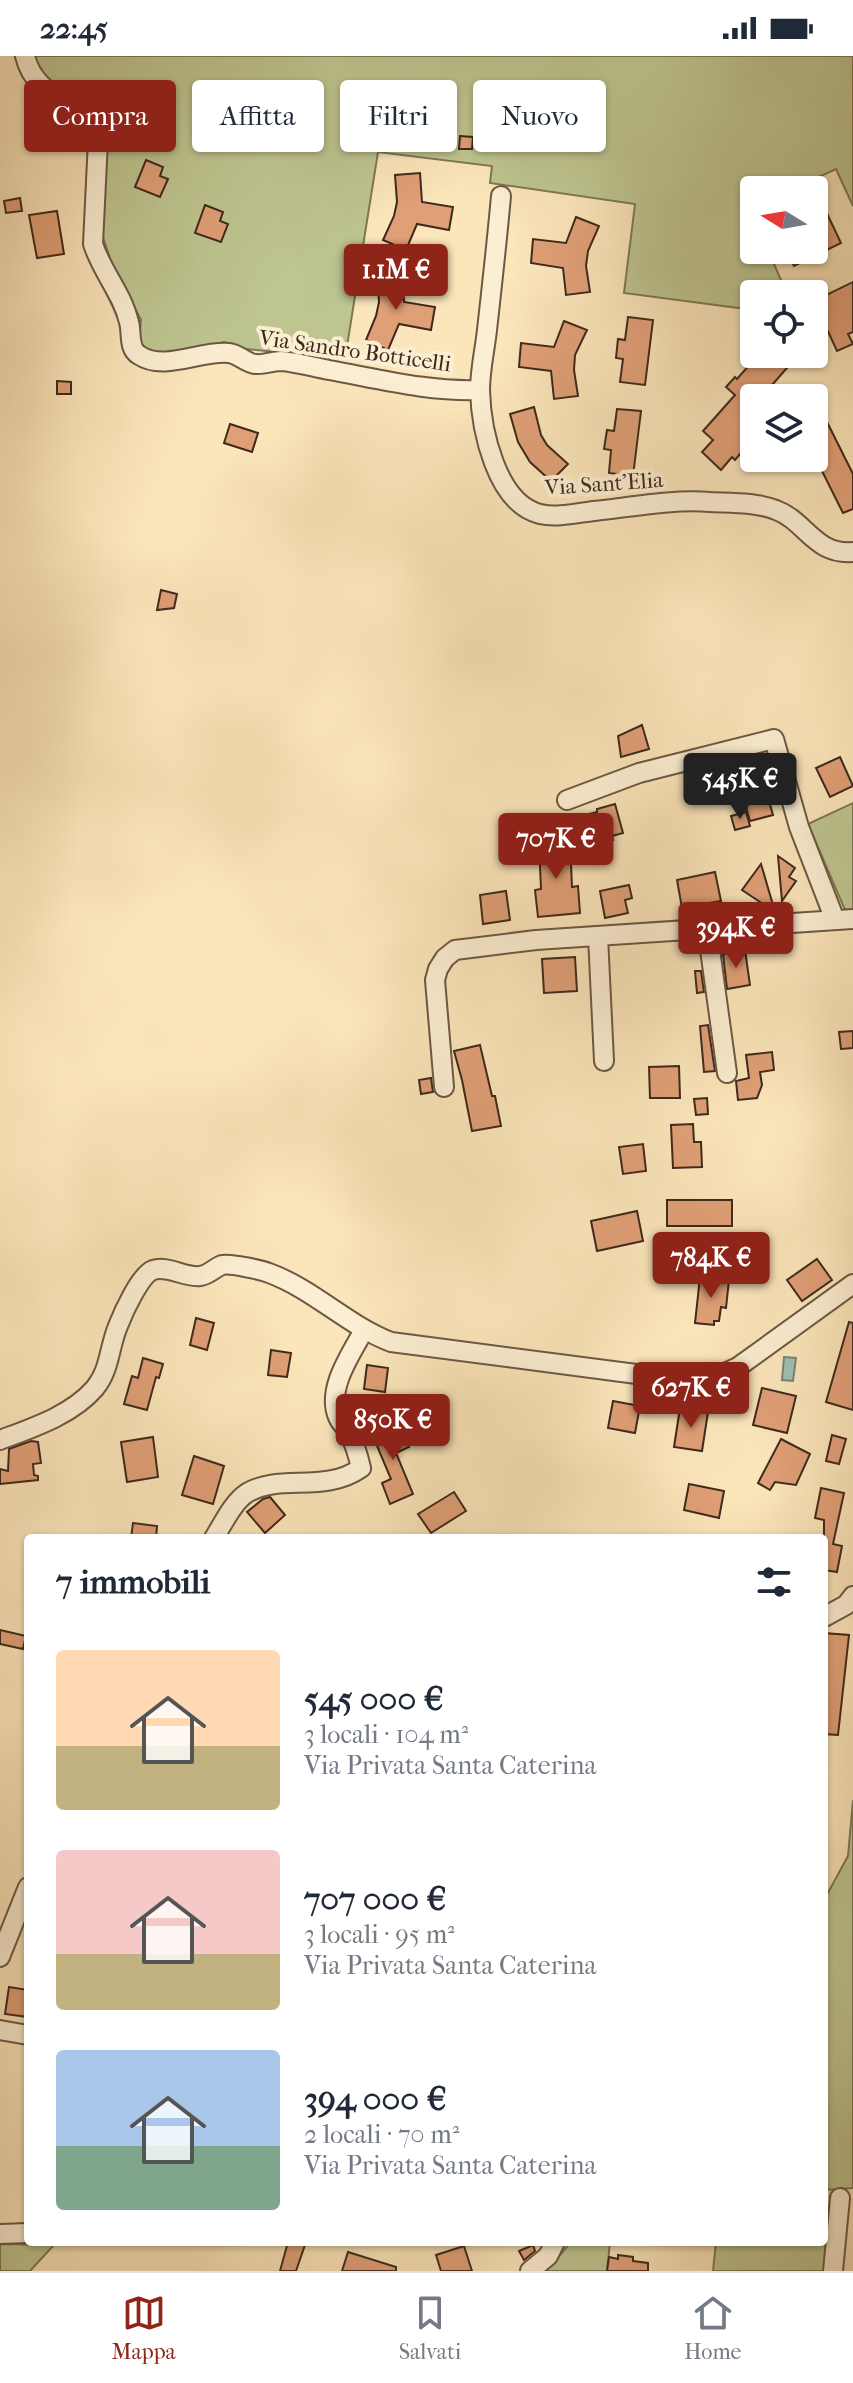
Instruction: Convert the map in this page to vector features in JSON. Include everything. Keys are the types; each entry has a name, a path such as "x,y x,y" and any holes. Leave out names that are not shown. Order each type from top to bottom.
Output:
{"street":[{"name":"Via Sandro Botticelli","path":"25,56 34,79 96,128 93,244 130,324 132,348 136,354 166,362 217,352 234,353 254,365 280,361 435,389 480,390"},
{"name":"Via Sant'Elia","path":"501,196 480,390 486,437 503,485 512,497 525,508 540,514 563,515 704,501 767,507 791,518 823,546 835,551 853,552"},
{"path":"444,1087 435,980 445,958 455,950 536,940 844,919 799,827 774,739 639,773 567,800"},
{"path":"707,928 727,1073"},
{"path":"598,936 604,1061"},
{"path":"0,1440 32,1428 81,1402 97,1386 108,1365 117,1328 141,1280 156,1269 201,1276 223,1265 266,1272 281,1278 364,1330 391,1342 690,1381 716,1377 738,1367 853,1284"},
{"path":"217,1534 247,1493 279,1484 322,1483 349,1477 361,1468 358,1452 338,1417 335,1395 349,1356 364,1330"},
{"path":"828,1615 846,1605 853,1596"},
{"path":"0,1957 24,1897"},
{"path":"0,2030 24,2034"},
{"path":"833,2271 839,2198"},
{"path":"0,2234 24,2233"},
{"path":"530,2271 548,2256 553,2246"}],"green space":[{"path":"33,56 853,56 853,206 836,169 821,176 740,176 740,264 774,264 781,280 740,280 740,308 624,293 635,204 490,183 492,166 378,152 345,359 246,349 224,342 162,354 147,351 139,341 141,320 113,267 99,226 105,152 176,152 176,80 47,80"},
{"path":"853,803 853,909 845,910 808,824"},
{"path":"853,1800 853,2188 828,2190 828,1893 848,1856"},
{"path":"834,2206 827,2271 713,2271 716,2246 828,2246 828,2207"},
{"path":"0,2244 53,2246 30,2271 0,2271"},
{"path":"568,2246 610,2246 607,2271 541,2271"}],"shaded area":[{"path":"784,1357 796,1358 793,1381 782,1380"}],"building":[{"path":"460,136 473,137 472,149 459,149"},
{"path":"146,160 163,167 160,176 168,179 160,197 135,187"},
{"path":"420,173 422,202 453,207 449,230 417,224 406,250 383,240 397,202 395,175"},
{"path":"20,198 22,211 6,213 4,201"},
{"path":"205,205 223,212 220,221 228,224 221,242 195,233"},
{"path":"57,211 64,254 37,258 29,215"},
{"path":"828,216 841,243 828,249"},
{"path":"576,217 599,226 588,251 586,266 590,292 566,295 563,268 531,263 533,239 566,243"},
{"path":"402,273 404,302 435,307 431,330 399,324 388,350 366,340 379,302 377,275"},
{"path":"853,282 853,332 848,334 853,344 837,351 828,331 828,294"},
{"path":"628,317 653,320 645,385 620,382 623,359 616,358 618,339 625,340"},
{"path":"564,321 587,330 575,355 578,396 554,399 551,371 519,367 521,343 554,347"},
{"path":"747,368 787,368 773,384 740,384 740,454 735,460 732,457 721,470 702,452 713,440 703,431 735,395 726,387 735,377 737,379"},
{"path":"57,381 71,382 71,394 57,394"},
{"path":"534,407 541,435 547,445 568,464 551,481 530,462 518,442 510,414"},
{"path":"617,409 641,411 633,476 609,473 611,450 604,449 607,430 614,431"},
{"path":"230,424 258,433 252,452 224,443"},
{"path":"828,424 853,474 853,509 843,513 822,472 828,472"},
{"path":"161,590 177,594 174,608 157,610"},
{"path":"642,725 649,749 621,757 618,736"},
{"path":"840,757 853,786 830,797 816,768"},
{"path":"759,766 773,815 750,821 736,772"},
{"path":"615,804 623,833 612,836 613,840 592,845 585,815"},
{"path":"746,812 750,826 735,830 731,816"},
{"path":"570,841 572,887 578,886 580,913 538,917 535,890 541,889 539,842"},
{"path":"778,856 795,868 789,877 796,881 782,901"},
{"path":"761,864 775,912 742,890"},
{"path":"715,872 721,901 682,908 677,880"},
{"path":"629,885 632,898 625,900 628,913 605,918 600,891"},
{"path":"506,891 510,920 483,924 480,895"},
{"path":"745,950 750,985 727,989 723,954"},
{"path":"575,957 577,991 544,993 542,959"},
{"path":"695,971 701,971 704,992 697,993"},
{"path":"708,1025 715,1071 704,1072 700,1026"},
{"path":"853,1031 853,1048 841,1049 839,1032"},
{"path":"480,1045 501,1126 472,1131 454,1051"},
{"path":"772,1052 774,1070 760,1072 762,1085 757,1098 738,1100 736,1081 749,1078 746,1055"},
{"path":"679,1066 680,1098 650,1098 649,1067"},
{"path":"431,1078 433,1092 421,1094 419,1080"},
{"path":"707,1098 708,1114 696,1115 694,1099"},
{"path":"693,1124 694,1142 701,1142 702,1167 673,1168 671,1125"},
{"path":"643,1144 646,1171 623,1174 619,1147"},
{"path":"667,1200 732,1200 732,1226 667,1226"},
{"path":"637,1211 643,1241 597,1251 591,1221"},
{"path":"817,1259 832,1280 802,1301 787,1280"},
{"path":"700,1277 729,1280 726,1308 721,1307 719,1321 714,1321 714,1325 695,1323"},
{"path":"196,1318 214,1323 207,1350 190,1345"},
{"path":"849,1322 853,1323 853,1410 826,1402"},
{"path":"271,1350 291,1353 287,1377 268,1375"},
{"path":"143,1358 163,1364 147,1410 124,1404 132,1376 138,1378"},
{"path":"367,1365 388,1368 385,1392 364,1389"},
{"path":"762,1388 796,1396 787,1433 753,1425"},
{"path":"613,1401 640,1406 635,1433 608,1428"},
{"path":"680,1408 708,1412 702,1451 674,1447"},
{"path":"398,1422 409,1447 396,1453 413,1494 390,1504 382,1483 391,1479 372,1434"},
{"path":"832,1435 846,1439 839,1464 826,1461"},
{"path":"153,1437 158,1477 127,1482 121,1442"},
{"path":"781,1439 810,1454 796,1485 775,1482 770,1490 758,1483"},
{"path":"31,1441 38,1442 41,1463 33,1464 38,1480 0,1484 0,1469 8,1471 9,1449"},
{"path":"194,1456 224,1466 213,1504 182,1495"},
{"path":"689,1484 724,1491 719,1518 684,1510"},
{"path":"821,1488 844,1493 833,1544 842,1546 837,1572 828,1571 828,1534 824,1534 824,1520 815,1518"},
{"path":"454,1492 466,1511 431,1533 418,1514"},
{"path":"270,1497 285,1515 265,1533 247,1512"},
{"path":"133,1523 157,1526 156,1534 132,1534"},
{"path":"0,1630 24,1636 23,1649 0,1644"},
{"path":"828,1633 849,1635 838,1735 828,1734"},
{"path":"9,1987 24,1989 24,2016 5,2014"},
{"path":"287,2246 305,2246 296,2271 280,2271"},
{"path":"464,2246 472,2271 441,2271 436,2255"},
{"path":"533,2246 535,2251 524,2260 519,2251"},
{"path":"348,2252 396,2267 396,2271 342,2271"},
{"path":"618,2255 648,2263 648,2271 607,2271 609,2257 618,2259"}]}
